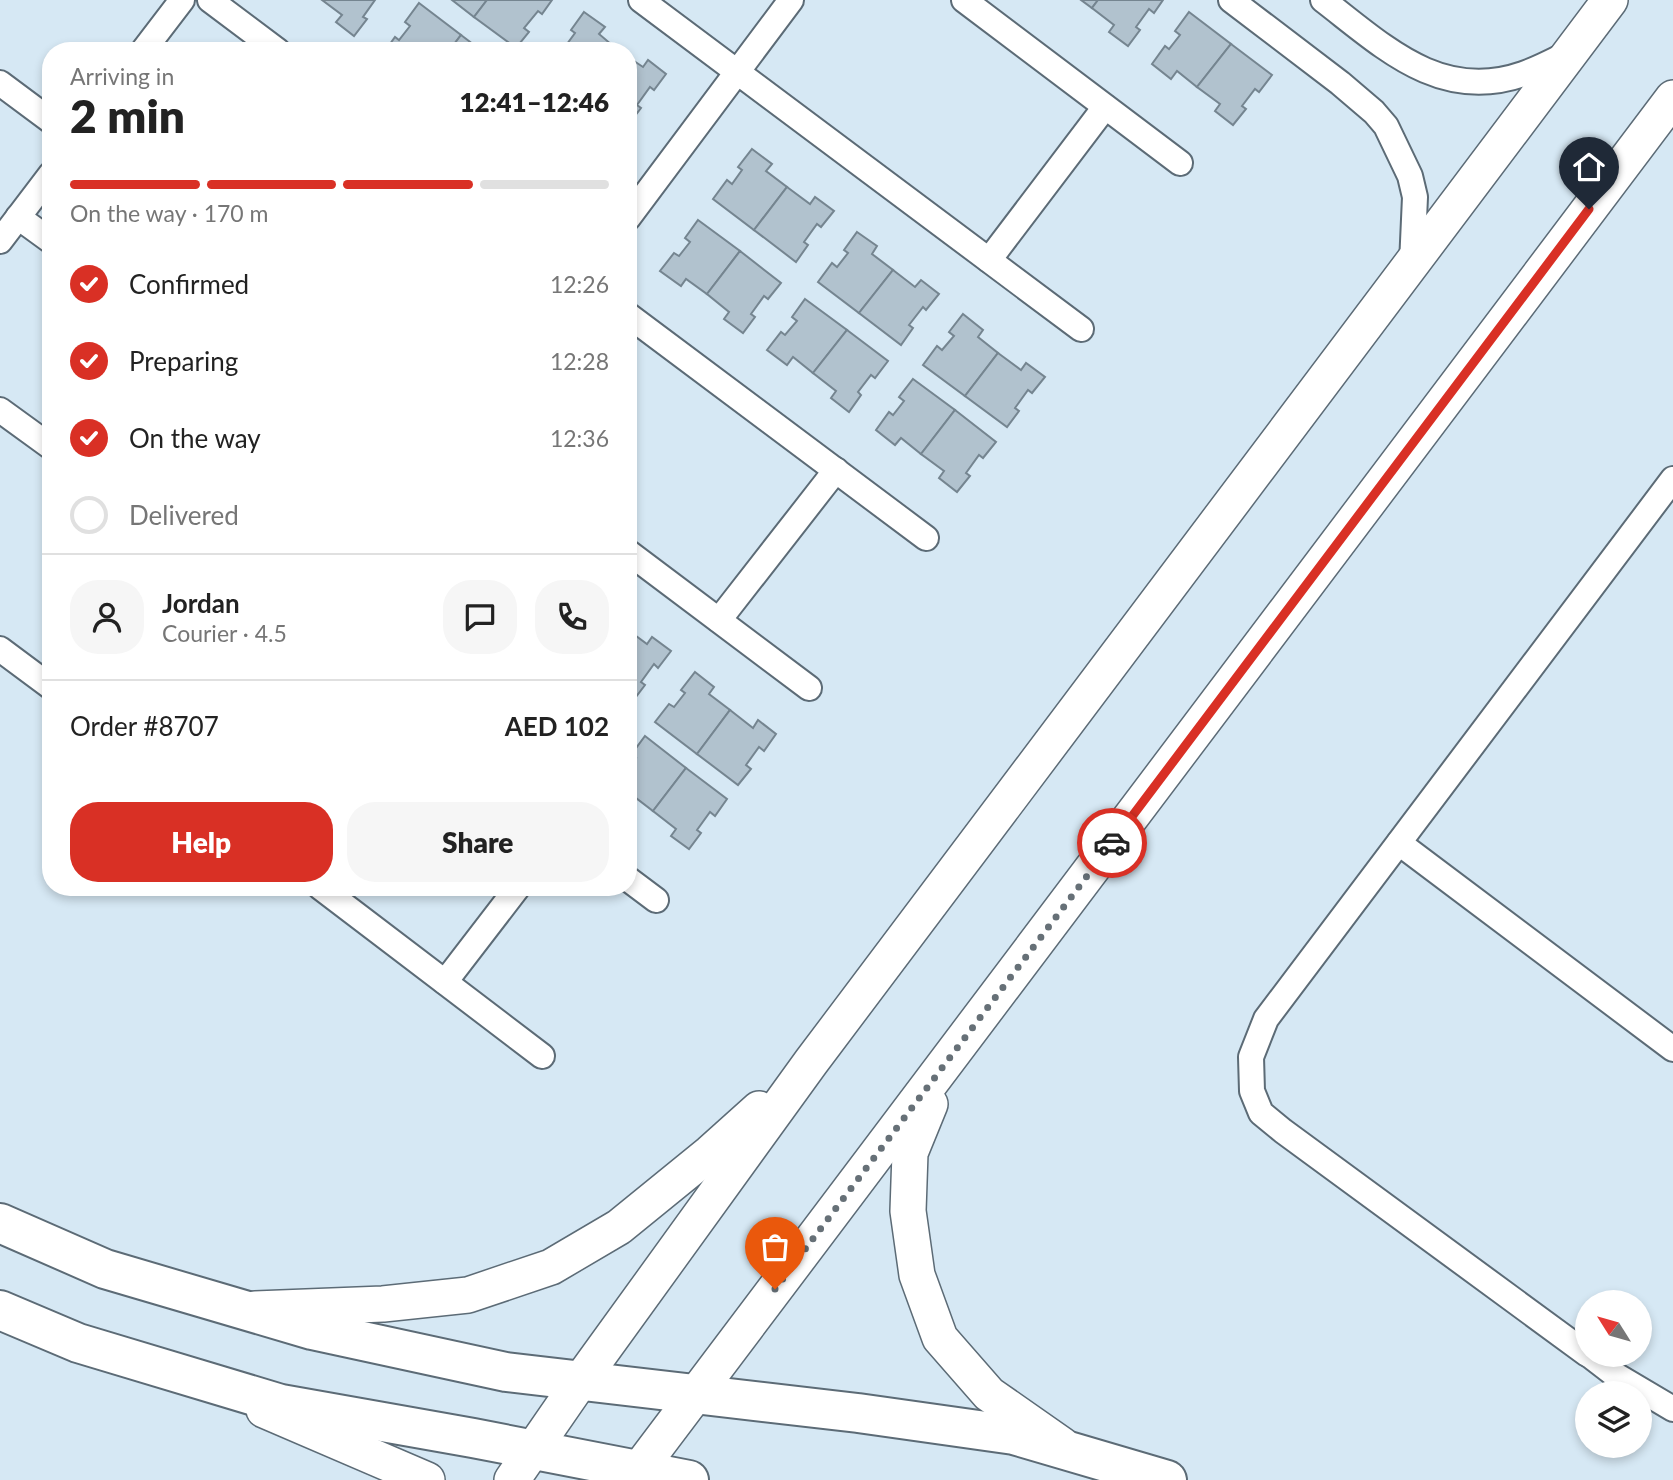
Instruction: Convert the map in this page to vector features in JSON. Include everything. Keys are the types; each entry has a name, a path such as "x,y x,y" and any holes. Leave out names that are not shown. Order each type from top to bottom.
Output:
{"main road":[{"path":"522,1465 811,1062 1610,0"},
{"path":"635,1475 1673,98"},
{"path":"950,1057 910,1153 908,1211 917,1275 940,1338 989,1394 1073,1453"},
{"path":"244,1310 383,1304 468,1295 551,1266 619,1227 710,1153 811,1062"},
{"path":"0,1223 106,1269 312,1330 506,1372 858,1413 1014,1435 1167,1480"},
{"path":"0,1310 78,1343 281,1404 522,1465 689,1480"},
{"path":"184,1375 426,1480"}],"street":[{"path":"150,42 182,0"},
{"path":"210,0 266,42"},
{"path":"641,0 1081,329"},
{"path":"637,206 792,0"},
{"path":"964,0 1180,163"},
{"path":"1231,0 1340,83 1386,126 1409,176 1415,197 1412,264"},
{"path":"1323,0 1390,52 1422,69 1468,82 1521,75 1571,52"},
{"path":"0,83 42,114"},
{"path":"989,260 1105,107"},
{"path":"0,241 42,186"},
{"path":"18,217 42,235"},
{"path":"637,322 926,538"},
{"path":"0,410 42,440"},
{"path":"719,620 835,470"},
{"path":"1575,1344 1261,1113 1252,1091 1251,1057 1266,1019 1673,479"},
{"path":"637,559 808,688"},
{"path":"0,649 42,680"},
{"path":"1399,843 1673,1049"},
{"path":"637,886 656,900"},
{"path":"332,896 542,1056"},
{"path":"445,982 511,896"},
{"path":"1605,1367 1673,1409"}],"building":[{"path":"322,0 375,0 363,17 367,19 354,36 336,22 342,15"},
{"path":"452,0 487,0 474,17"},
{"path":"487,0 552,0 542,14 538,11 524,28 529,32 521,42 508,42 474,17"},
{"path":"1081,0 1098,0 1092,8"},
{"path":"1098,0 1163,0 1154,13 1149,9 1136,27 1140,30 1128,46 1109,32 1114,25 1092,8"},
{"path":"419,3 461,35 456,42 391,42 395,37 399,40 410,26 405,22"},
{"path":"584,12 605,27 599,34 608,42 568,42 575,33 571,30"},
{"path":"1189,12 1231,44 1197,87 1177,71 1171,79 1152,64 1165,46 1169,49 1180,35 1175,31"},
{"path":"461,35 470,42 456,42"},
{"path":"1231,44 1272,75 1259,92 1255,89 1242,106 1246,109 1233,125 1215,111 1220,104 1197,87"},
{"path":"648,60 666,74 654,90 650,87 637,105 637,63 643,67"},
{"path":"752,149 772,164 766,171 787,187 754,230 713,199 727,180 732,184 742,170 738,167"},
{"path":"787,187 810,204 815,197 834,211 821,227 817,224 804,242 808,245 796,262 754,230"},
{"path":"698,220 740,251 707,294 686,279 681,286 660,271 674,253 679,256 690,242 685,238"},
{"path":"857,232 877,246 872,254 893,270 859,313 818,282 832,263 837,267 848,253 844,250"},
{"path":"740,251 781,283 768,299 764,296 751,314 755,317 743,333 724,319 729,312 707,294"},
{"path":"893,270 915,287 921,280 939,294 926,310 923,307 909,325 913,328 901,345 859,313"},
{"path":"805,299 847,330 813,373 793,357 787,365 767,350 781,332 785,335 797,321 792,317"},
{"path":"963,314 983,330 978,337 998,353 965,396 923,365 937,346 942,350 954,336 949,332"},
{"path":"847,330 888,361 875,378 871,375 858,392 861,395 849,412 831,398 836,391 813,373"},
{"path":"998,353 1021,370 1026,363 1045,377 1032,393 1028,390 1015,408 1019,411 1007,427 965,396"},
{"path":"913,379 955,410 921,454 901,438 895,445 876,430 889,412 893,415 904,401 899,397"},
{"path":"955,410 996,442 983,458 979,455 966,473 970,476 957,492 939,478 944,471 921,454"},
{"path":"637,637 647,644 652,637 671,651 658,668 654,664 641,682 645,685 637,695"},
{"path":"695,672 714,687 709,694 730,710 697,754 655,722 669,704 674,707 685,693 681,690"},
{"path":"730,710 753,728 758,720 776,734 764,751 759,747 746,765 751,769 738,785 697,754"},
{"path":"645,736 686,768 653,811 637,799 637,747"},
{"path":"686,768 727,799 715,816 710,812 697,830 701,833 689,849 671,836 676,829 653,811"}],"way so far":[{"path":"775,1289 1112,843"}],"route":[{"path":"1112,843 1589,209"}]}
